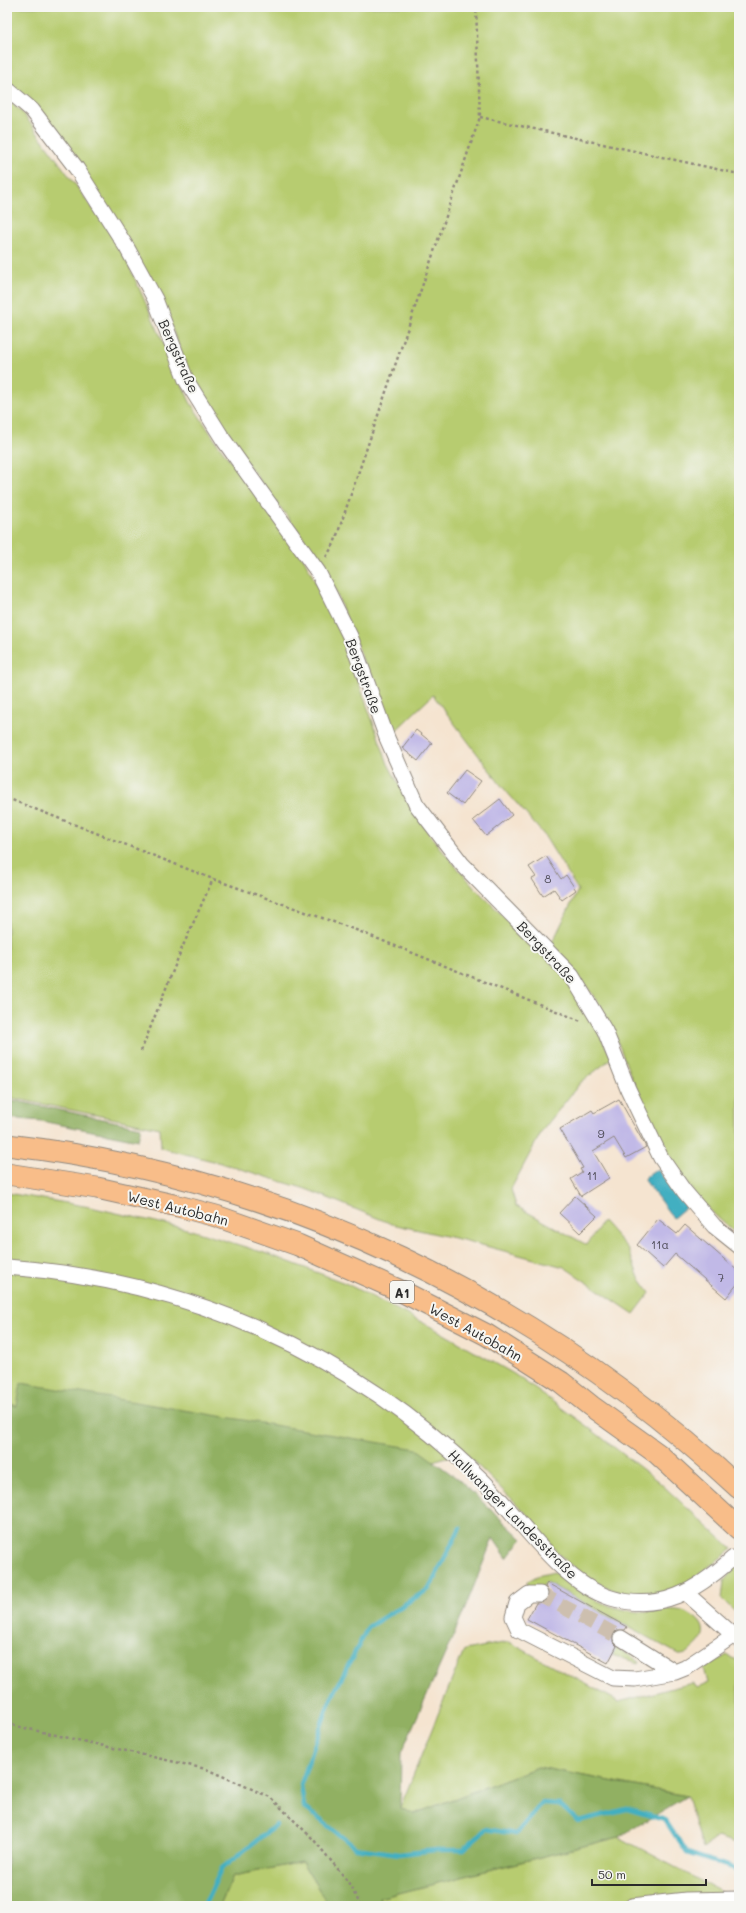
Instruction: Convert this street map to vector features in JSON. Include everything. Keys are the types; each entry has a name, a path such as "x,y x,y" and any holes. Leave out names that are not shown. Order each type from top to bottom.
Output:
{"highway":[{"name":"West Autobahn","path":"7,1145 94,1158 215,1186 303,1215 406,1259 479,1296 550,1339 612,1382 677,1432 739,1488"},
{"name":"West Autobahn","path":"7,1174 103,1189 216,1216 298,1245 404,1292 487,1335 561,1382 591,1406 658,1454 739,1529"}],"street":[{"name":"Bergstraße","path":"7,89 32,110 77,169 127,248 155,299 186,380 223,439 318,572 350,636 387,738 416,804 462,864 572,976 605,1031 628,1089 661,1158 684,1191 714,1226 739,1246"},
{"name":"Hallwanger Landesstraße","path":"7,1267 74,1275 146,1288 197,1304 269,1332 310,1352 358,1381 442,1443 482,1480 573,1578 593,1591 610,1598 644,1603 662,1602 686,1593 718,1572 733,1558"},
{"path":"540,1594 529,1594 517,1603 513,1617 519,1630 613,1678 635,1679 675,1672 685,1668 736,1637 686,1593"},
{"path":"621,1638 675,1672"},
{"path":"632,1906 686,1900 739,1899"}],"path":[{"path":"318,572 334,544 480,117 476,7"},
{"path":"480,117 739,174"},
{"path":"7,798 213,879 356,930 605,1031"},
{"path":"141,1051 182,948 213,879"},
{"path":"7,1724 206,1769 270,1797 313,1839 346,1880 361,1906"}],"green space":[{"path":"7,7 739,7 739,1236 700,1200 679,1171 642,1101 607,1019 584,983 550,943 554,939 578,890 544,835 500,784 433,695 392,734 335,590 308,544 225,434 187,366 161,301 29,101 7,81"},
{"path":"7,99 22,112 105,225 126,259 190,402 217,443 304,559 342,636 388,764 409,803 439,847 476,889 562,974 578,995 612,1058 580,1083 542,1131 511,1189 516,1206 587,1245 603,1221 628,1249 639,1278 650,1293 634,1314 564,1267 463,1240 392,1224 306,1189 221,1163 161,1148 160,1128 7,1097"},
{"path":"7,1099 141,1127 138,1140 41,1121 7,1118"},
{"path":"7,1193 90,1207 191,1230 268,1254 345,1283 437,1330 514,1374 588,1427 659,1482 732,1549 685,1585 665,1593 644,1595 619,1593 582,1575 558,1553 525,1512 464,1452 405,1469 7,1404"},
{"path":"21,1383 417,1449 458,1479 522,1539 507,1558 493,1538 462,1616 401,1753 400,1808 414,1814 538,1767 687,1796 619,1837 379,1898 382,1906 329,1906 302,1862 233,1876 220,1906 7,1906 7,1404 17,1406"},
{"path":"737,1565 739,1567 739,1616 722,1599 724,1581"},
{"path":"554,1572 595,1600 617,1608 642,1612 677,1610 688,1613 702,1625 702,1638 689,1652 680,1655 546,1582 541,1589 526,1587 528,1581 537,1576"},
{"path":"509,1642 619,1702 692,1683 698,1687 708,1683 704,1668 727,1655 739,1662 739,1844 717,1837 703,1848 687,1796 538,1767 414,1814 400,1808 464,1650"},
{"path":"616,1647 639,1661 638,1663 612,1655"},
{"path":"619,1837 723,1893 739,1906 382,1906 379,1898"},
{"path":"302,1862 329,1906 220,1906 233,1876"}],"water":[{"path":"657,1169 686,1207 673,1218 644,1179"}],"building":[{"path":"416,730 432,743 418,761 402,748"},
{"path":"465,770 481,781 463,805 447,793"},
{"path":"500,799 512,815 486,836 473,820"},
{"path":"546,856 561,879 566,875 576,890 562,900 554,889 543,896 532,879 536,877 529,867"},
{"path":"619,1099 646,1147 626,1158 614,1138 593,1151 609,1178 581,1196 571,1179 582,1172 580,1169 583,1168 560,1129 592,1110 594,1113"},
{"path":"575,1196 597,1216 580,1233 559,1213"},
{"path":"658,1219 677,1234 685,1225 739,1272 739,1282 726,1298 675,1254 663,1268 637,1245"},
{"path":"547,1583 627,1627 625,1630 617,1630 613,1634 613,1642 617,1646 608,1663 527,1619 536,1603 544,1602 548,1598 549,1594 545,1586"}],"waterway":[{"path":"460,1528 429,1589 368,1627 329,1703 301,1784 304,1807 356,1848 399,1854 436,1850 462,1850 486,1829 516,1834 542,1803 559,1804 578,1821 627,1809 665,1820 687,1853 739,1870"},
{"path":"204,1906 222,1868 276,1825"}],"tunnel":[{"path":"540,1594 621,1638"}]}
